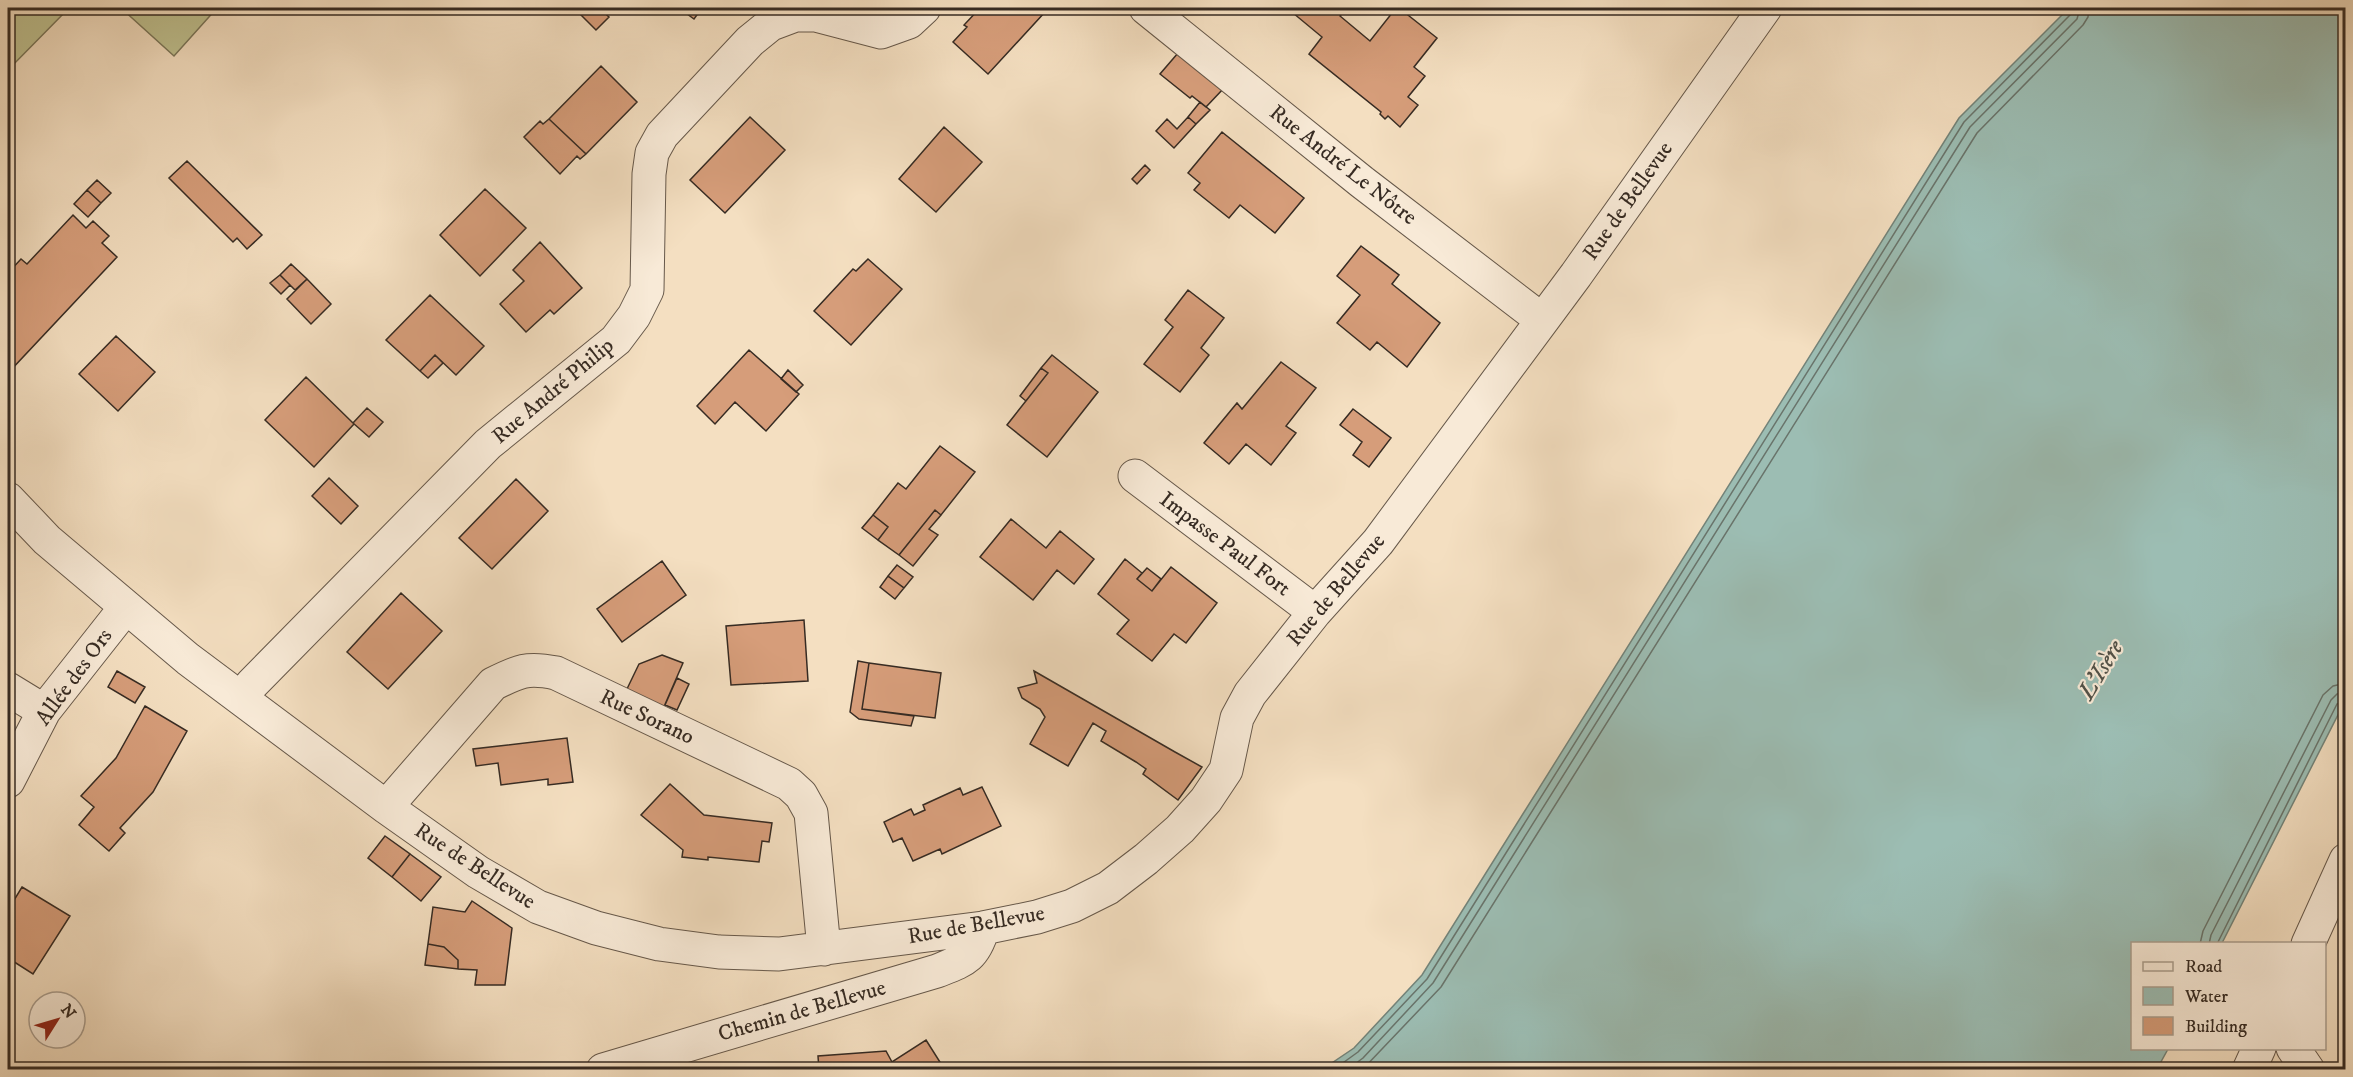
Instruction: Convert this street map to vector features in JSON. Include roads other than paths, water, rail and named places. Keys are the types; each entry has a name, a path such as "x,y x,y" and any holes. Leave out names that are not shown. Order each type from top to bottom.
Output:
{"street":[{"name":"Rue André Philip","path":"242,698 252,684 488,444 616,340 634,316 647,290 649,174 652,153 662,135 750,41 771,24 795,15 816,15 881,32 909,22 924,8"},
{"name":"Rue André Le Nôtre","path":"1146,8 1362,182 1542,320"},
{"name":"Rue de Bellevue","path":"8,499 47,540 188,659 386,807 478,872 538,907 596,928 659,944 719,952 778,954 982,928 1037,917 1072,906 1108,888 1146,860 1180,829 1206,800 1226,770 1237,718 1250,694 1315,612 1378,542 1542,320 1765,8"},
{"name":"Impasse Paul Fort","path":"1135,476 1315,612"},
{"name":"Allée des Ors","path":"8,781 44,711 126,607"},
{"name":"Rue Sorano","path":"386,807 493,684 515,673 535,669 556,673 789,784 801,795 811,813 824,949"},
{"path":"8,689 44,711"},
{"path":"2309,942 2346,860"},
{"name":"Chemin de Bellevue","path":"603,1070 937,971 970,955 977,946 982,928"},
{"path":"2249,1070 2258,1050"},
{"path":"2293,1050 2308,1070"}],"water":[{"name":"L'Isère","path":"2069,8 2345,8 2345,701 2223,942 2131,942 2131,1050 2167,1050 2157,1069 1323,1069 1354,1048 1422,975 1959,118"}]}
